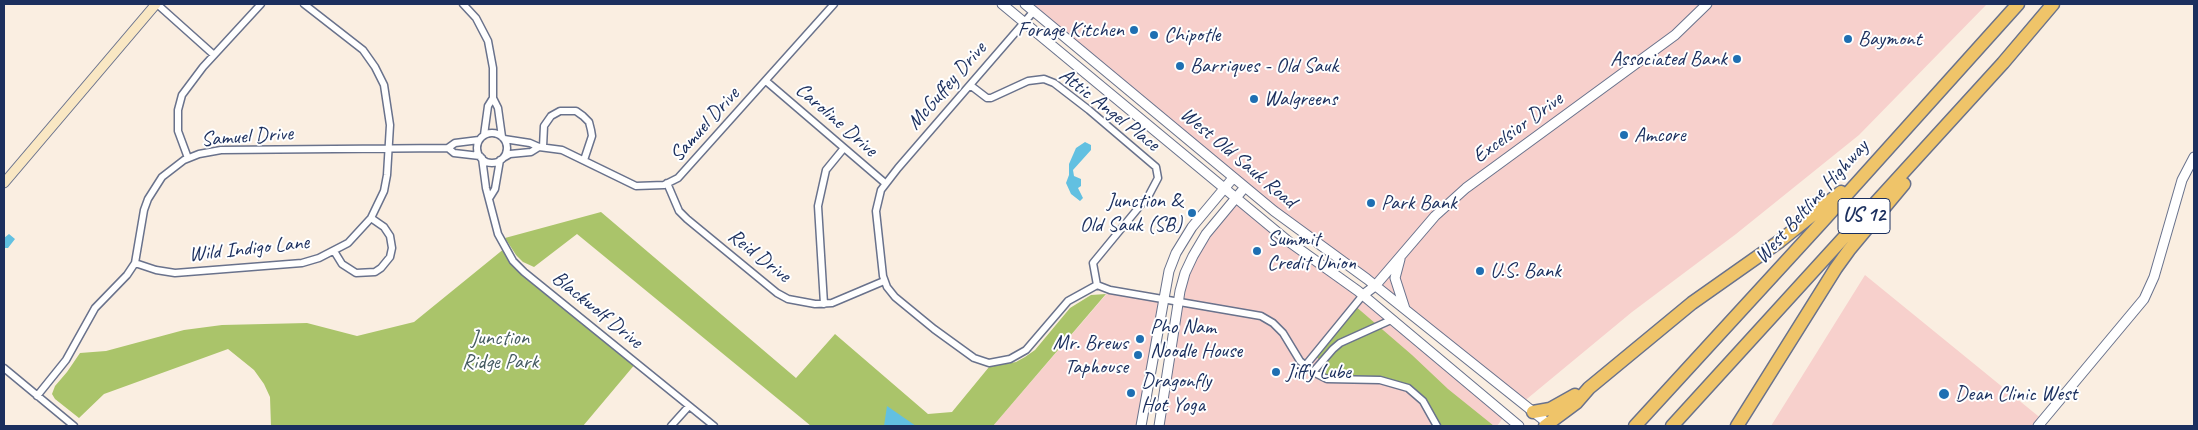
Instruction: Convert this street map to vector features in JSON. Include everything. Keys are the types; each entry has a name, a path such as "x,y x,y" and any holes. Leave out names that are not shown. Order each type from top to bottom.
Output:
{"highway":[{"name":"West Beltline Highway","path":"1635,426 2018,4"},
{"name":"US 12","path":"1672,426 2004,63 2053,4"},
{"path":"1736,426 1849,250 2004,63"},
{"path":"1548,425 1576,403 1589,388 1692,303 1816,213 1844,189 1928,103"},
{"path":"1533,412 1550,408 1589,388"}],"main road":[{"path":"4,183 156,4"}],"street":[{"path":"156,4 214,55"},
{"path":"188,158 178,131 178,110 182,95 190,82 260,4"},
{"name":"Wild Indigo Lane","path":"135,263 156,270 175,273 302,262 319,258 334,251 359,234 371,218 384,191 390,149 388,103 384,85 375,67 363,50 304,4"},
{"name":"Samuel Drive","path":"503,138 562,150 636,186 668,183 678,178 834,4"},
{"name":"West Old Sauk Road","path":"1002,4 1236,199 1288,241 1363,295 1519,426"},
{"name":"West Old Sauk Road","path":"1025,4 1233,178 1294,227 1340,258 1406,311 1455,347 1548,425"},
{"name":"Excelsior Drive","path":"1363,295 1376,286 1435,216 1466,188 1674,35 1707,4"},
{"path":"467,5 488,41 493,68 493,98 498,108 503,138 507,149 502,159 495,189 490,197"},
{"name":"McGuffey Drive","path":"885,183 1034,11"},
{"name":"Attic Angel Place","path":"970,84 987,98 992,98 1028,81 1044,79 1054,83 1156,167 1158,178 1153,190 1093,263 1097,285"},
{"name":"Caroline Drive","path":"766,81 885,183"},
{"path":"493,98 488,106 477,148 481,157 491,162 502,159"},
{"path":"541,147 544,126 551,116 560,111 576,111 584,116 592,136 584,160"},
{"path":"481,138 493,133 503,138"},
{"name":"Samuel Drive","path":"37,396 66,360 94,308 127,275 135,263 148,200 162,177 188,158 221,150 448,148 455,143 481,138"},
{"name":"Samuel Drive","path":"502,159 510,154 531,152 541,147"},
{"name":"Samuel Drive","path":"448,148 454,153 481,157"},
{"path":"824,304 818,206 826,170 844,148"},
{"name":"Blackwolf Drive","path":"481,157 486,188 490,197 498,234 513,261 524,272 714,426"},
{"path":"2038,426 2144,299 2154,277 2182,180 2194,157"},
{"path":"1141,426 1169,271 1184,239 1233,178"},
{"name":"Reid Drive","path":"668,183 679,210 687,219 778,293 801,303 824,304 839,301 884,281"},
{"path":"885,183 881,190 876,211 879,255 884,281 895,297 948,341 974,358 989,363 1010,359 1026,350 1068,301 1097,285 1110,290 1261,316 1273,323 1283,333 1300,362 1313,372 1328,380 1380,380 1408,388 1423,401 1438,426"},
{"path":"1158,426 1179,301 1186,273 1199,245 1245,187"},
{"path":"334,251 342,264 356,273 375,272 381,268 390,257 392,248 390,236 384,227 371,218"},
{"path":"1400,256 1395,278 1406,311"},
{"path":"1305,366 1363,295"},
{"path":"1313,372 1340,343 1391,320"},
{"path":"4,368 74,426"},
{"path":"671,426 689,406"}],"shaded area":[{"path":"1025,4 1987,4 1859,135 1736,234 1632,312 1522,403 1325,247"},
{"path":"1236,199 1325,266 1505,415 1497,426 1159,426 1180,291 1193,256"},
{"path":"1865,275 2043,420 2038,426 1771,426"},
{"path":"1110,290 1163,298 1141,426 993,426"}],"green space":[{"path":"601,212 796,378 835,334 928,414 952,412 989,367 1016,362 1025,357 1035,350 1070,308 1091,295 1106,294 993,426 811,426 577,234 534,267 523,262 516,255 505,238"},
{"name":"Junction Ridge Park","path":"505,248 513,261 636,363 583,426 271,426 270,397 264,384 254,370 228,349 104,394 79,418 55,399 52,394 55,386 80,353 106,351 184,330 222,325 307,323 357,336 414,322"},
{"path":"1354,305 1448,389 1494,426 1437,426 1423,401 1396,383 1327,379 1322,362 1314,355"}],"water":[{"path":"1085,142 1091,145 1091,150 1073,170 1074,176 1081,179 1081,186 1078,188 1083,198 1080,201 1071,194 1066,183 1069,175 1069,164 1076,148"},
{"path":"9,234 15,239 8,248 5,248 4,238"},
{"path":"887,406 916,426 884,426"}],"place":[{"name":"Forage Kitchen","path":"1134,30"},
{"name":"Chipotle","path":"1154,35"},
{"name":"Baymont","path":"1848,39"},
{"name":"Associated Bank","path":"1737,59"},
{"name":"Barriques - Old Sauk","path":"1180,66"},
{"name":"Walgreens","path":"1254,99"},
{"name":"Amcore","path":"1624,135"},
{"name":"Park Bank","path":"1371,203"},
{"name":"Junction & Old Sauk (SB)","path":"1192,213"},
{"name":"Summit Credit Union","path":"1257,251"},
{"name":"U.S. Bank","path":"1480,271"},
{"name":"Pho Nam Noodle House","path":"1140,339"},
{"name":"Mr. Brews Taphouse","path":"1138,355"},
{"name":"Jiffy Lube","path":"1276,372"},
{"name":"Dragonfly Hot Yoga","path":"1131,393"},
{"name":"Dean Clinic West","path":"1944,394"}]}
